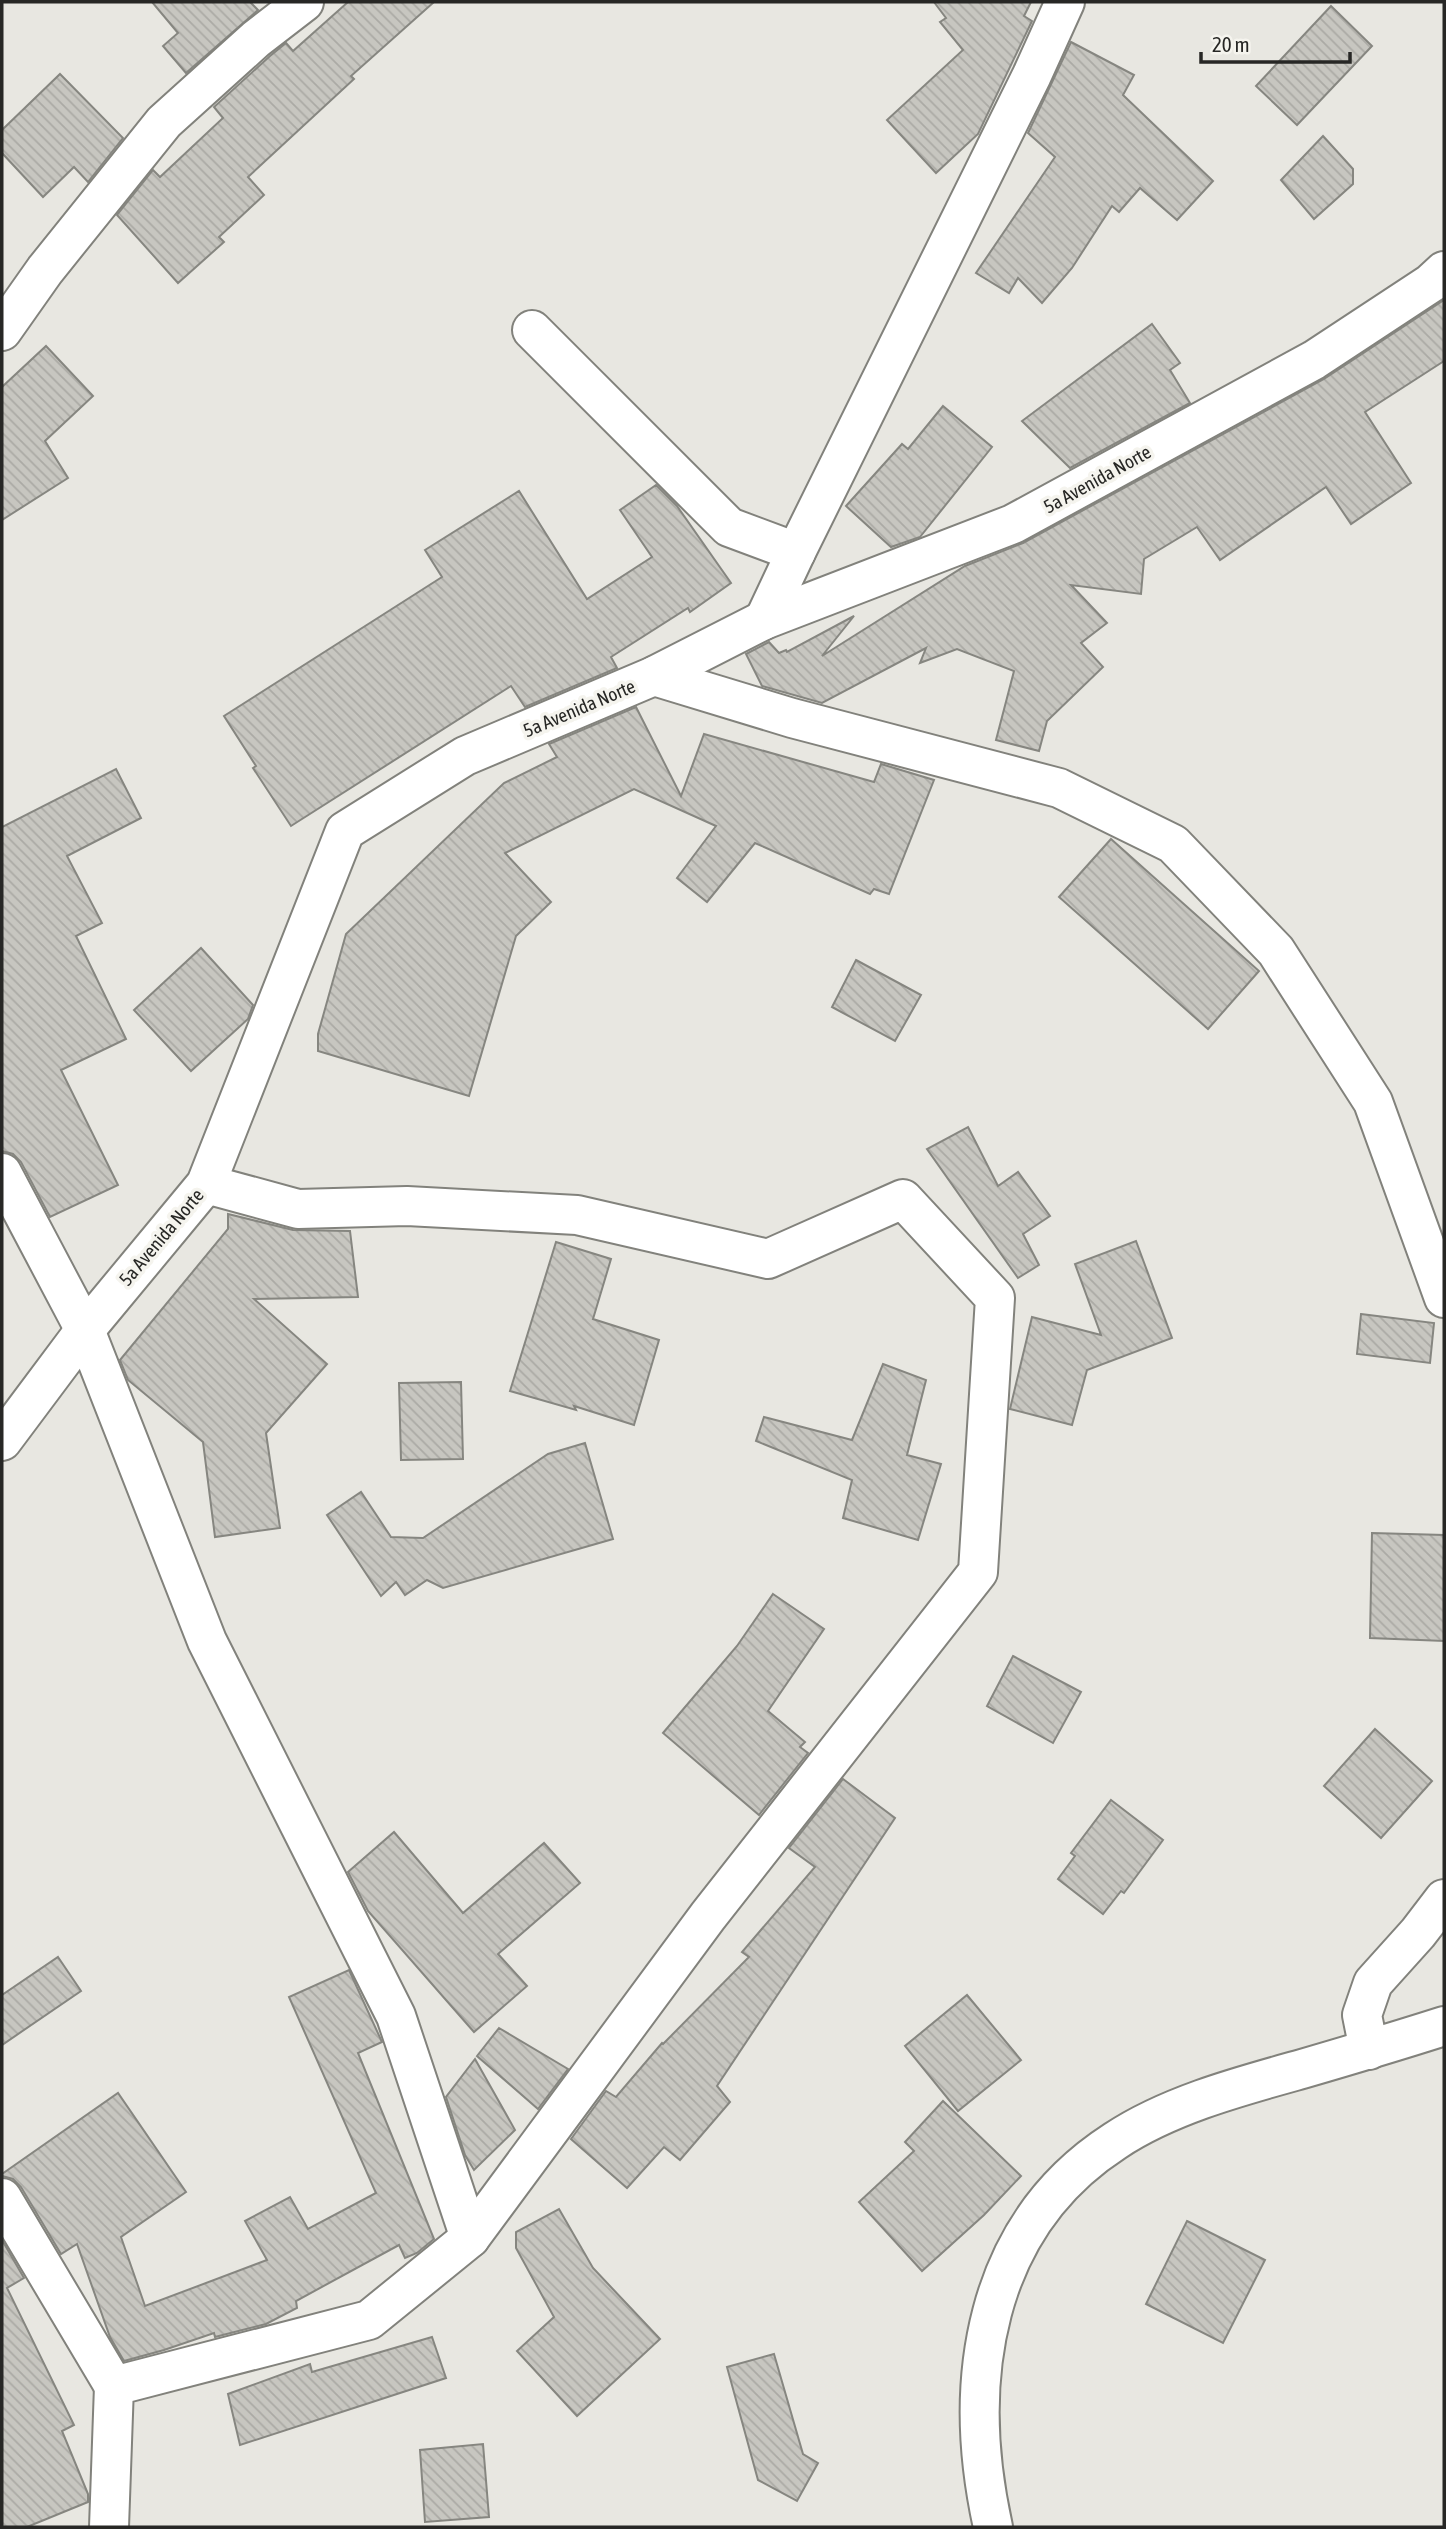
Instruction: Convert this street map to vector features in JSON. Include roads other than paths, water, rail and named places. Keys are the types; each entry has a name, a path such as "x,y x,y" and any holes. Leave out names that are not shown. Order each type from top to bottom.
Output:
{"street":[{"path":"2,331 45,270 164,122 256,39 304,2"},
{"path":"764,620 1026,87 1065,2"},
{"name":"5a Avenida Norte","path":"2,1441 85,1330 206,1184 345,831 465,755 654,676 764,620 1013,524 1314,360 1432,283 1444,271"},
{"path":"532,330 729,527 796,552"},
{"path":"654,676 792,718 1059,788 1173,844 1276,951 1373,1102 1444,1298"},
{"path":"2,1174 85,1330 207,1641 396,2016 470,2238"},
{"path":"114,2386 369,2320 470,2238 708,1916 978,1572 995,1298 903,1199 768,1259 577,1214 407,1206 298,1209 206,1184"},
{"path":"1369,2050 1362,2015 1373,1983 1444,1899"},
{"path":"993,2527 980,2438 979,2387 985,2340 997,2294 1013,2252 1036,2213 1070,2175 1116,2140 1172,2112 1242,2086 1444,2026"},
{"path":"2,2198 114,2386 109,2527"}]}
